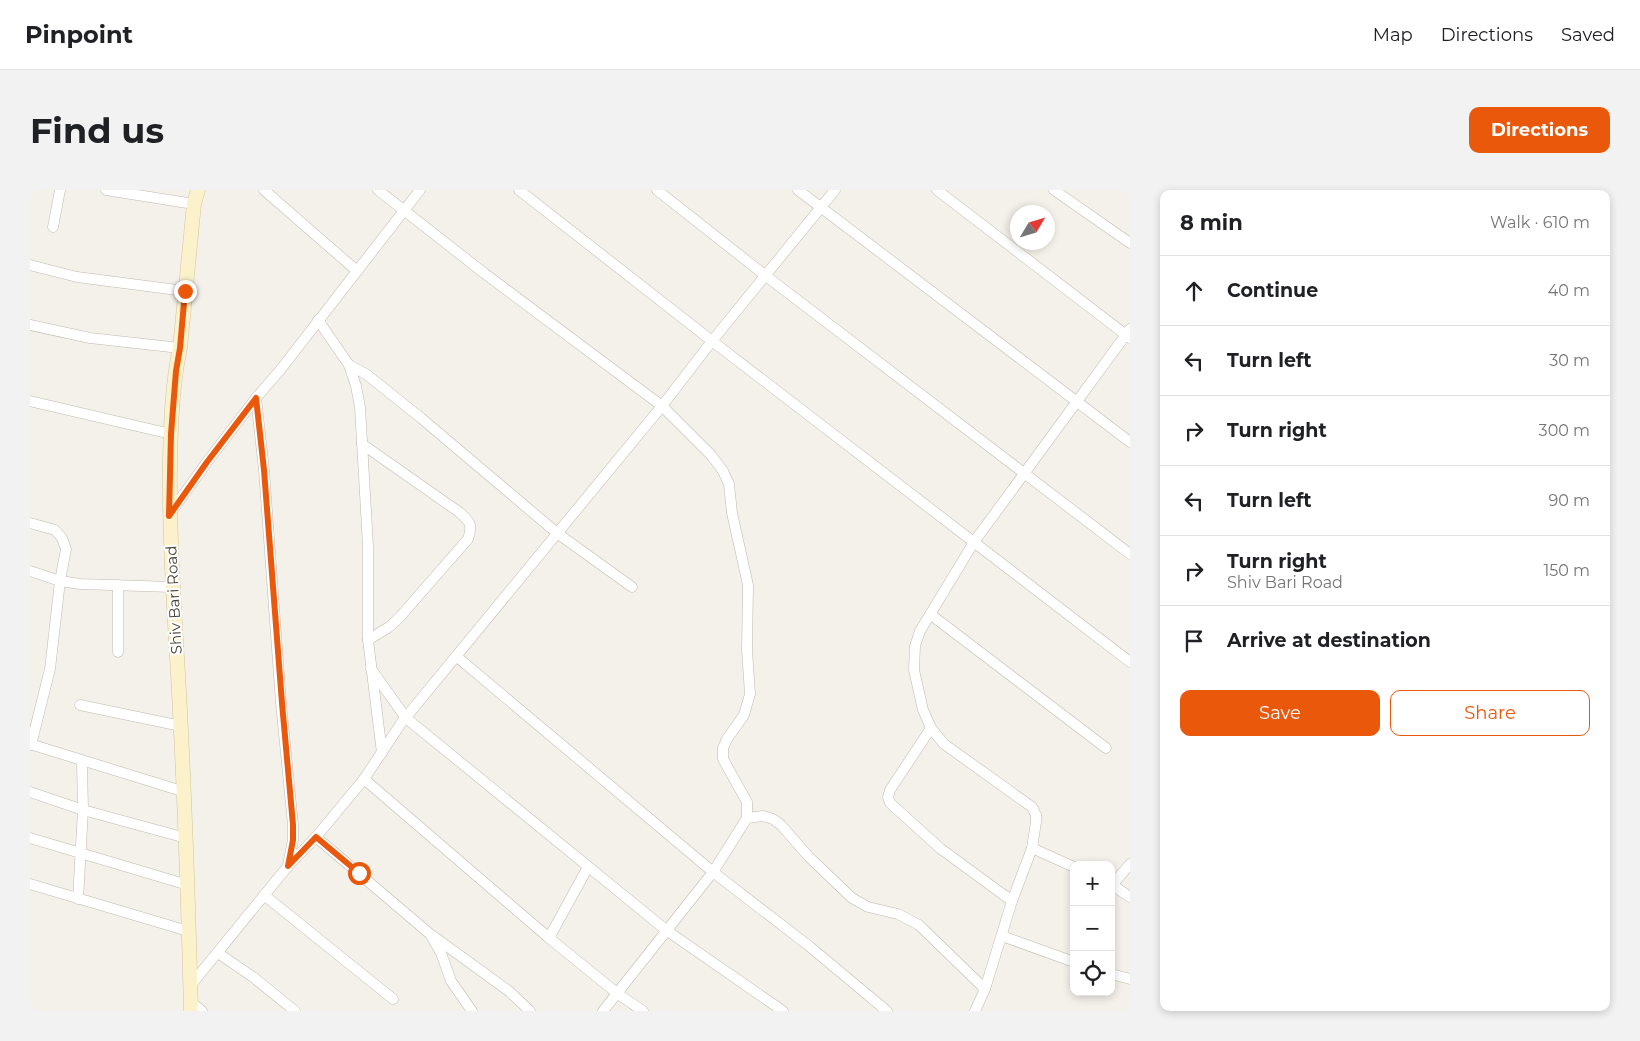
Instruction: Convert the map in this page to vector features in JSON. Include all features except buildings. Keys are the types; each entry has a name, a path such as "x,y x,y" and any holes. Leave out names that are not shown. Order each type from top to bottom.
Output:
{"street":[{"path":"53,227 60,190"},
{"path":"106,190 194,204"},
{"name":"Shiv Bari Road","path":"191,1006 184,792 169,516 171,434 176,371 180,348 194,204 198,190"},
{"path":"264,190 357,271"},
{"path":"378,190 403,211 662,406 711,455 723,471 729,484 732,513 748,585 747,650 750,694 744,715 727,738 723,748 723,759 747,802 747,818 713,872 603,1011"},
{"path":"169,516 256,398 281,369 420,190"},
{"path":"519,190 712,341 1130,662"},
{"path":"657,190 766,276 1130,554"},
{"path":"798,190 1130,442"},
{"path":"190,986 288,866 316,837 364,779 406,718 662,406 834,190"},
{"path":"936,190 1128,334 974,542 920,631 915,646 914,670 923,710 931,728 944,744 1032,807 1036,815 1032,848 1012,902 985,989 975,1011"},
{"path":"1054,190 1130,243"},
{"path":"30,265 77,277 185,291"},
{"path":"318,320 349,365 360,407 368,546 368,640 382,753"},
{"path":"30,325 90,338 180,348"},
{"path":"349,365 366,374 421,418 557,533 632,587"},
{"path":"256,398 264,470 282,712 293,825 293,840 288,866"},
{"path":"30,400 171,434"},
{"path":"362,444 459,512 469,521 471,530 468,539 399,618 389,627 368,640"},
{"path":"30,523 55,530 62,538 66,548 60,581 50,669 30,744 184,792"},
{"path":"30,571 60,581 80,584 172,587"},
{"path":"118,585 118,652"},
{"path":"930,614 1106,748"},
{"path":"456,656 713,872 809,946 887,1011"},
{"path":"371,669 406,718 666,930 783,1011"},
{"path":"80,705 181,726"},
{"path":"931,728 890,790 888,797 890,803 941,849 1012,902"},
{"path":"78,899 82,760"},
{"path":"364,779 549,938 618,994 643,1011"},
{"path":"30,792 82,810 186,838"},
{"path":"747,818 764,816 781,824 809,858 852,898 868,907 898,914 919,925 985,989"},
{"path":"316,837 430,934 510,992 530,1011"},
{"path":"30,838 188,884"},
{"path":"1032,848 1070,865"},
{"path":"1115,881 1130,864"},
{"path":"549,938 588,867"},
{"path":"30,884 188,931"},
{"path":"1115,886 1130,897"},
{"path":"264,896 392,1000"},
{"path":"430,934 441,954 451,981 472,1011"},
{"path":"1002,936 1070,961"},
{"path":"218,953 253,977 295,1011"},
{"path":"1115,975 1130,979"},
{"path":"191,1006 202,1011"}],"route":[{"path":"185,291 171,434 169,516 256,398 264,470 293,825 293,840 288,866 316,837 359,873"}]}
